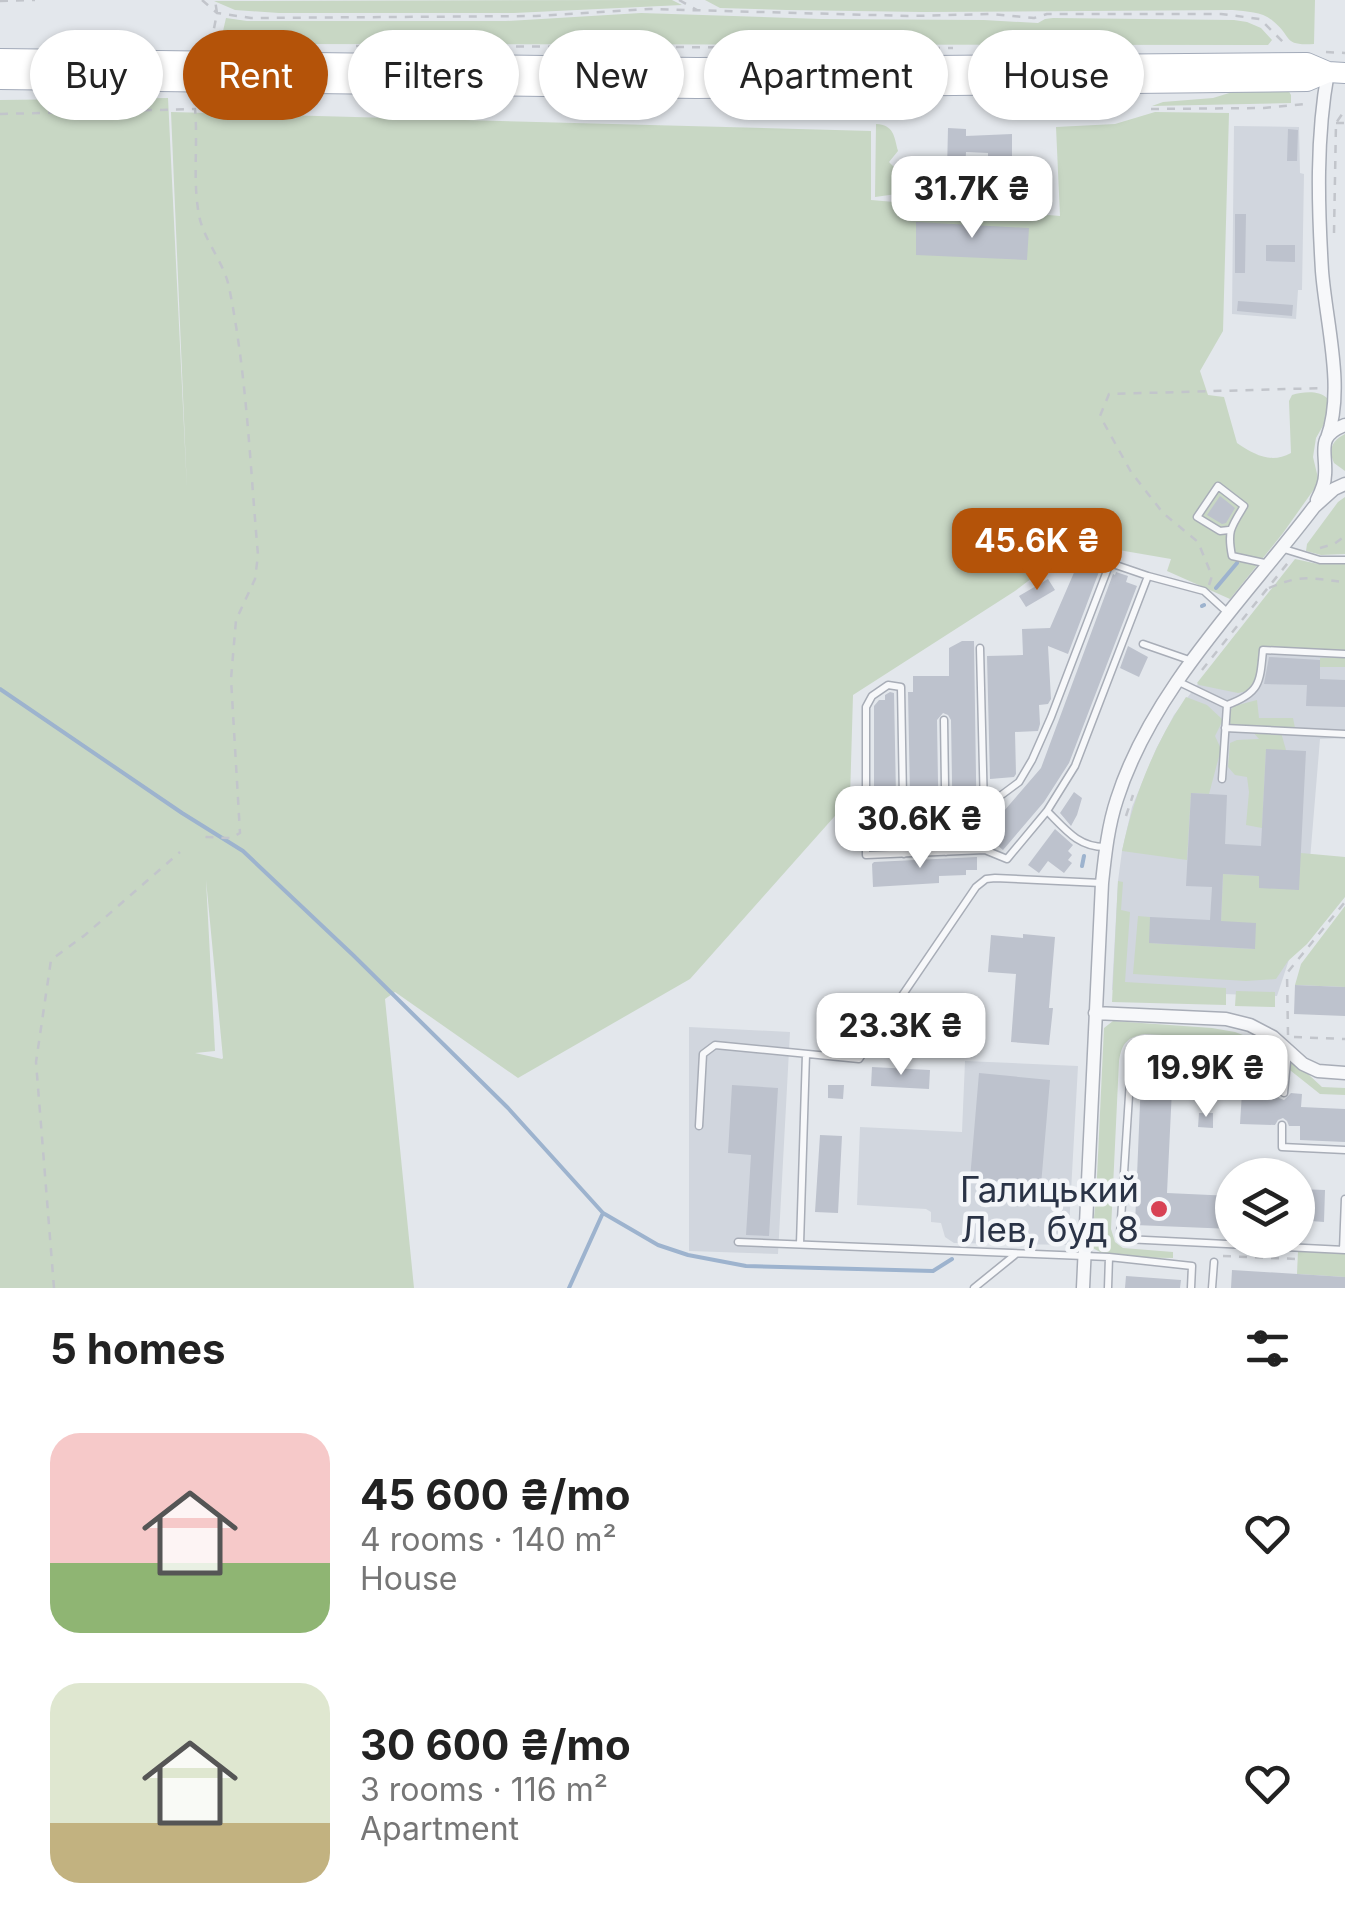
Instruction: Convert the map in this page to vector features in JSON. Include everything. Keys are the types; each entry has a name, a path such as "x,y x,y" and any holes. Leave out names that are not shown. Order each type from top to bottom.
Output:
{"main road":[{"path":"0,59 183,60"},
{"path":"328,62 698,68 1307,63 1337,72"},
{"path":"0,79 697,88 1306,81 1337,72"}],"street":[{"path":"1083,1288 1102,883 1117,800 1132,760 1165,697 1184,684 1193,661 1270,564 1289,551 1326,476 1323,453 1334,412 1335,388 1322,274 1321,111 1337,72"},
{"path":"1335,388 1345,410"},
{"path":"1327,438 1345,425"},
{"path":"1314,506 1345,481 1333,474 1324,461"},
{"path":"1095,1013 1226,1019 1260,1029 1318,1072 1345,1072"}],"lane":[{"path":"1229,530 1220,531 1196,517 1218,486 1244,506 1229,530 1232,556 1270,564"},
{"path":"1289,551 1320,560 1345,560"},
{"path":"984,808 1020,782 1032,760 1110,562 1207,594 1230,614"},
{"path":"904,854 902,688 888,686 872,696 866,707 866,856 984,850 1007,858 1047,811 1075,766 1148,576"},
{"path":"1144,644 1193,661"},
{"path":"980,648 984,850"},
{"path":"1184,684 1226,705 1246,698 1260,683 1263,650 1345,654"},
{"path":"1222,779 1226,705"},
{"path":"944,720 946,852"},
{"path":"1226,728 1345,734"},
{"path":"1047,811 1074,838 1090,847 1106,847"},
{"path":"699,1126 703,1054 715,1045 859,1059 982,881 995,878 1102,883"},
{"path":"1284,1093 1288,1051 1150,1043 1135,1046 1120,1235 1125,1239 1344,1250 1345,1199"},
{"path":"800,1244 806,1054"},
{"path":"1282,1125 1282,1147 1345,1150"},
{"path":"738,1242 1109,1257 1192,1266 1191,1288"},
{"path":"974,1288 1017,1254"},
{"path":"1108,1288 1109,1257"},
{"path":"1212,1288 1214,1262"}],"path":[{"path":"0,1 35,0"},
{"path":"202,0 217,13 251,18 536,16 650,9 908,16 992,14 1034,18 1047,14 1221,14 1260,19 1290,49"},
{"path":"214,30 215,0"},
{"path":"679,0 698,10"},
{"path":"519,47 967,48"},
{"path":"1151,108 1306,104"},
{"path":"0,114 195,109 198,214 209,244 224,267 228,284 240,356 258,556 255,579 236,620 231,679 240,833 231,838 203,837"},
{"path":"1334,245 1336,123 1345,110"},
{"path":"1330,121 1345,123"},
{"path":"1207,594 1212,576 1198,542 1163,513 1131,472 1100,416 1108,394 1335,388"},
{"path":"1184,684 1267,589 1289,551 1314,550 1345,536"},
{"path":"1267,589 1294,578 1345,582"},
{"path":"1124,821 1134,792"},
{"path":"54,1288 36,1062 51,960 180,852"},
{"path":"1345,902 1287,973 1288,1037 1345,1039"},
{"path":"1214,1262 1220,1256 1298,1260"}],"shaded area":[{"path":"1234,126 1299,127 1300,173 1304,174 1302,290 1298,290 1296,319 1232,314"},
{"path":"1236,634 1345,644 1345,738 1320,739 1306,908 1277,996 1112,990 1118,881 1132,807 1174,715"},
{"path":"689,1027 790,1032 778,1254 689,1251"},
{"path":"965,1061 1078,1066 1068,1245 954,1243 945,1237 941,1223 931,1222 931,1212 926,1209 857,1205 860,1127 962,1132"}],"green space":[{"path":"672,0 682,5 514,13 279,13 235,10 214,1"},
{"path":"705,0 1315,0 1314,44 1292,42 1264,15 1233,10 787,10 720,8"},
{"path":"641,13 1038,23 1053,18 1234,20 1261,28 1272,40 1268,45 1144,45 1144,30 968,30 968,45 948,45 948,30 704,30 704,44 684,44 684,30 539,30 539,44 519,44 519,30 348,30 348,44 328,44 328,30 223,30 226,18 506,21"},
{"path":"1287,88 1291,103 1152,106 1213,98 1239,90"},
{"path":"163,98 168,98 187,490 171,112 183,112 183,120 328,120 328,116 348,117 348,120 871,131 871,200 1060,216 1056,127 1144,120 1144,115 1155,112 1229,113 1223,331 1200,371 1208,395 1224,397 1237,443 1263,457 1291,453 1292,395 1323,395 1327,398 1328,417 1316,438 1313,457 1317,485 1230,599 1167,571 1171,559 1078,543 1015,591 853,695 850,799 690,979 518,1078 395,992 385,999 414,1288 0,1288 0,100 30,100 30,120 163,120","holes":["206,880 222,1059 195,1053 215,1051"]},
{"path":"876,124 892,132 898,151 889,162 898,171 908,162 918,178 918,191 875,197"},
{"path":"1345,434 1345,471 1334,463 1331,450 1334,442"},
{"path":"1345,497 1345,554 1306,551 1307,544"},
{"path":"1295,559 1318,564 1345,563 1345,667 1320,667 1320,658 1344,657 1344,650 1265,646 1259,651 1256,679 1248,691 1238,693 1199,685 1197,683"},
{"path":"1186,697 1207,705 1223,720 1215,736 1221,749 1209,794 1191,793 1187,860 1122,851 1147,771"},
{"path":"1257,700 1259,718 1293,718 1295,728 1280,729 1286,750 1266,750 1262,828 1246,825 1247,777 1235,775 1228,767 1230,743 1259,739 1252,731 1231,726 1228,713 1234,706"},
{"path":"1301,853 1345,857 1345,897 1276,979 1246,981 1133,974 1138,916 1150,917 1150,943 1254,949 1221,921 1223,874 1259,876 1259,888"},
{"path":"1118,881 1123,882 1121,910 1130,912 1125,982 1226,988 1226,1005 1112,1002"},
{"path":"1345,906 1345,987 1295,985 1301,964"},
{"path":"1236,991 1275,992 1275,1007 1235,1006"},
{"path":"1113,1021 1235,1032 1269,1045 1322,1087 1345,1088 1345,1095 1320,1094 1266,1051 1234,1039 1145,1034 1126,1042 1119,1061 1111,1229 1115,1242 1123,1248 1173,1252 1173,1258 1109,1257 1091,1247 1104,1028"},
{"path":"1315,1252 1345,1254 1345,1277 1297,1274 1298,1258 1315,1258"}],"building":[{"path":"948,128 966,129 966,136 1012,134 1012,175 988,174 988,153 966,152 965,171 947,171"},
{"path":"1288,129 1298,130 1297,161 1287,161"},
{"path":"1235,214 1246,214 1245,273 1235,273"},
{"path":"916,222 1029,228 1027,260 916,255"},
{"path":"1266,245 1295,245 1295,262 1266,261"},
{"path":"1238,301 1293,305 1292,316 1237,311"},
{"path":"1220,496 1235,508 1222,524 1207,515"},
{"path":"1088,564 1100,569 1068,654 1048,646 1051,699 1048,704 1039,705 1038,731 1015,732 1014,777 990,779 987,656 1023,655 1022,629 1050,628 1076,568 1085,571"},
{"path":"1116,572 1128,576 1126,582 1137,586 1069,763 1044,802 1003,850 992,841 991,826 1041,768"},
{"path":"1048,579 1055,590 1026,607 1019,596"},
{"path":"962,641 974,641 977,843 953,844 951,720 943,713 937,720 939,845 911,846 908,692 913,692 913,676 949,676 949,648"},
{"path":"1128,646 1148,657 1139,677 1120,668"},
{"path":"1269,657 1320,660 1320,679 1345,680 1345,707 1306,706 1307,685 1264,684"},
{"path":"890,692 894,693 897,847 874,848 874,706"},
{"path":"1266,749 1306,751 1299,890 1259,888 1259,876 1223,874 1221,921 1256,923 1255,949 1149,943 1150,917 1210,920 1212,887 1186,886 1191,793 1227,795 1225,844 1261,846"},
{"path":"1074,792 1082,798 1071,826 1060,813"},
{"path":"1055,829 1073,845 1068,851 1072,863 1064,873 1048,861 1039,873 1028,865"},
{"path":"977,857 977,870 966,870 966,875 939,876 939,883 873,887 874,862"},
{"path":"1023,934 1055,937 1049,1045 1011,1042 1016,974 988,972 991,935 1023,938"},
{"path":"1295,985 1345,987 1345,1016 1294,1014"},
{"path":"1142,1054 1243,1058 1243,1066 1258,1066 1257,1092 1277,1093 1284,1100 1291,1093 1302,1094 1301,1107 1345,1109 1345,1142 1300,1140 1300,1126 1289,1126 1283,1118 1275,1125 1240,1124 1242,1092 1172,1089 1167,1193 1215,1195 1215,1228 1135,1225"},
{"path":"872,1067 930,1070 929,1089 871,1086"},
{"path":"979,1073 1050,1080 1041,1185 970,1179"},
{"path":"732,1085 778,1088 769,1236 746,1235 751,1155 728,1153"},
{"path":"828,1085 844,1085 843,1099 828,1098"},
{"path":"1199,1113 1213,1113 1213,1128 1198,1127"},
{"path":"820,1135 842,1136 838,1213 815,1212"},
{"path":"1315,1190 1325,1190 1324,1222 1315,1221"},
{"path":"1232,1270 1345,1277 1345,1288 1231,1288"},
{"path":"1126,1276 1181,1280 1180,1288 1125,1288"}],"waterway":[{"path":"1216,588 1237,563"},
{"path":"0,689 243,851 508,1108 603,1213 658,1245 746,1266 933,1271 952,1259"},
{"path":"1082,866 1084,856"},
{"path":"569,1288 602,1215"}],"place":[{"name":"Галицький Лев, буд 8","path":"1159,1209"}]}
